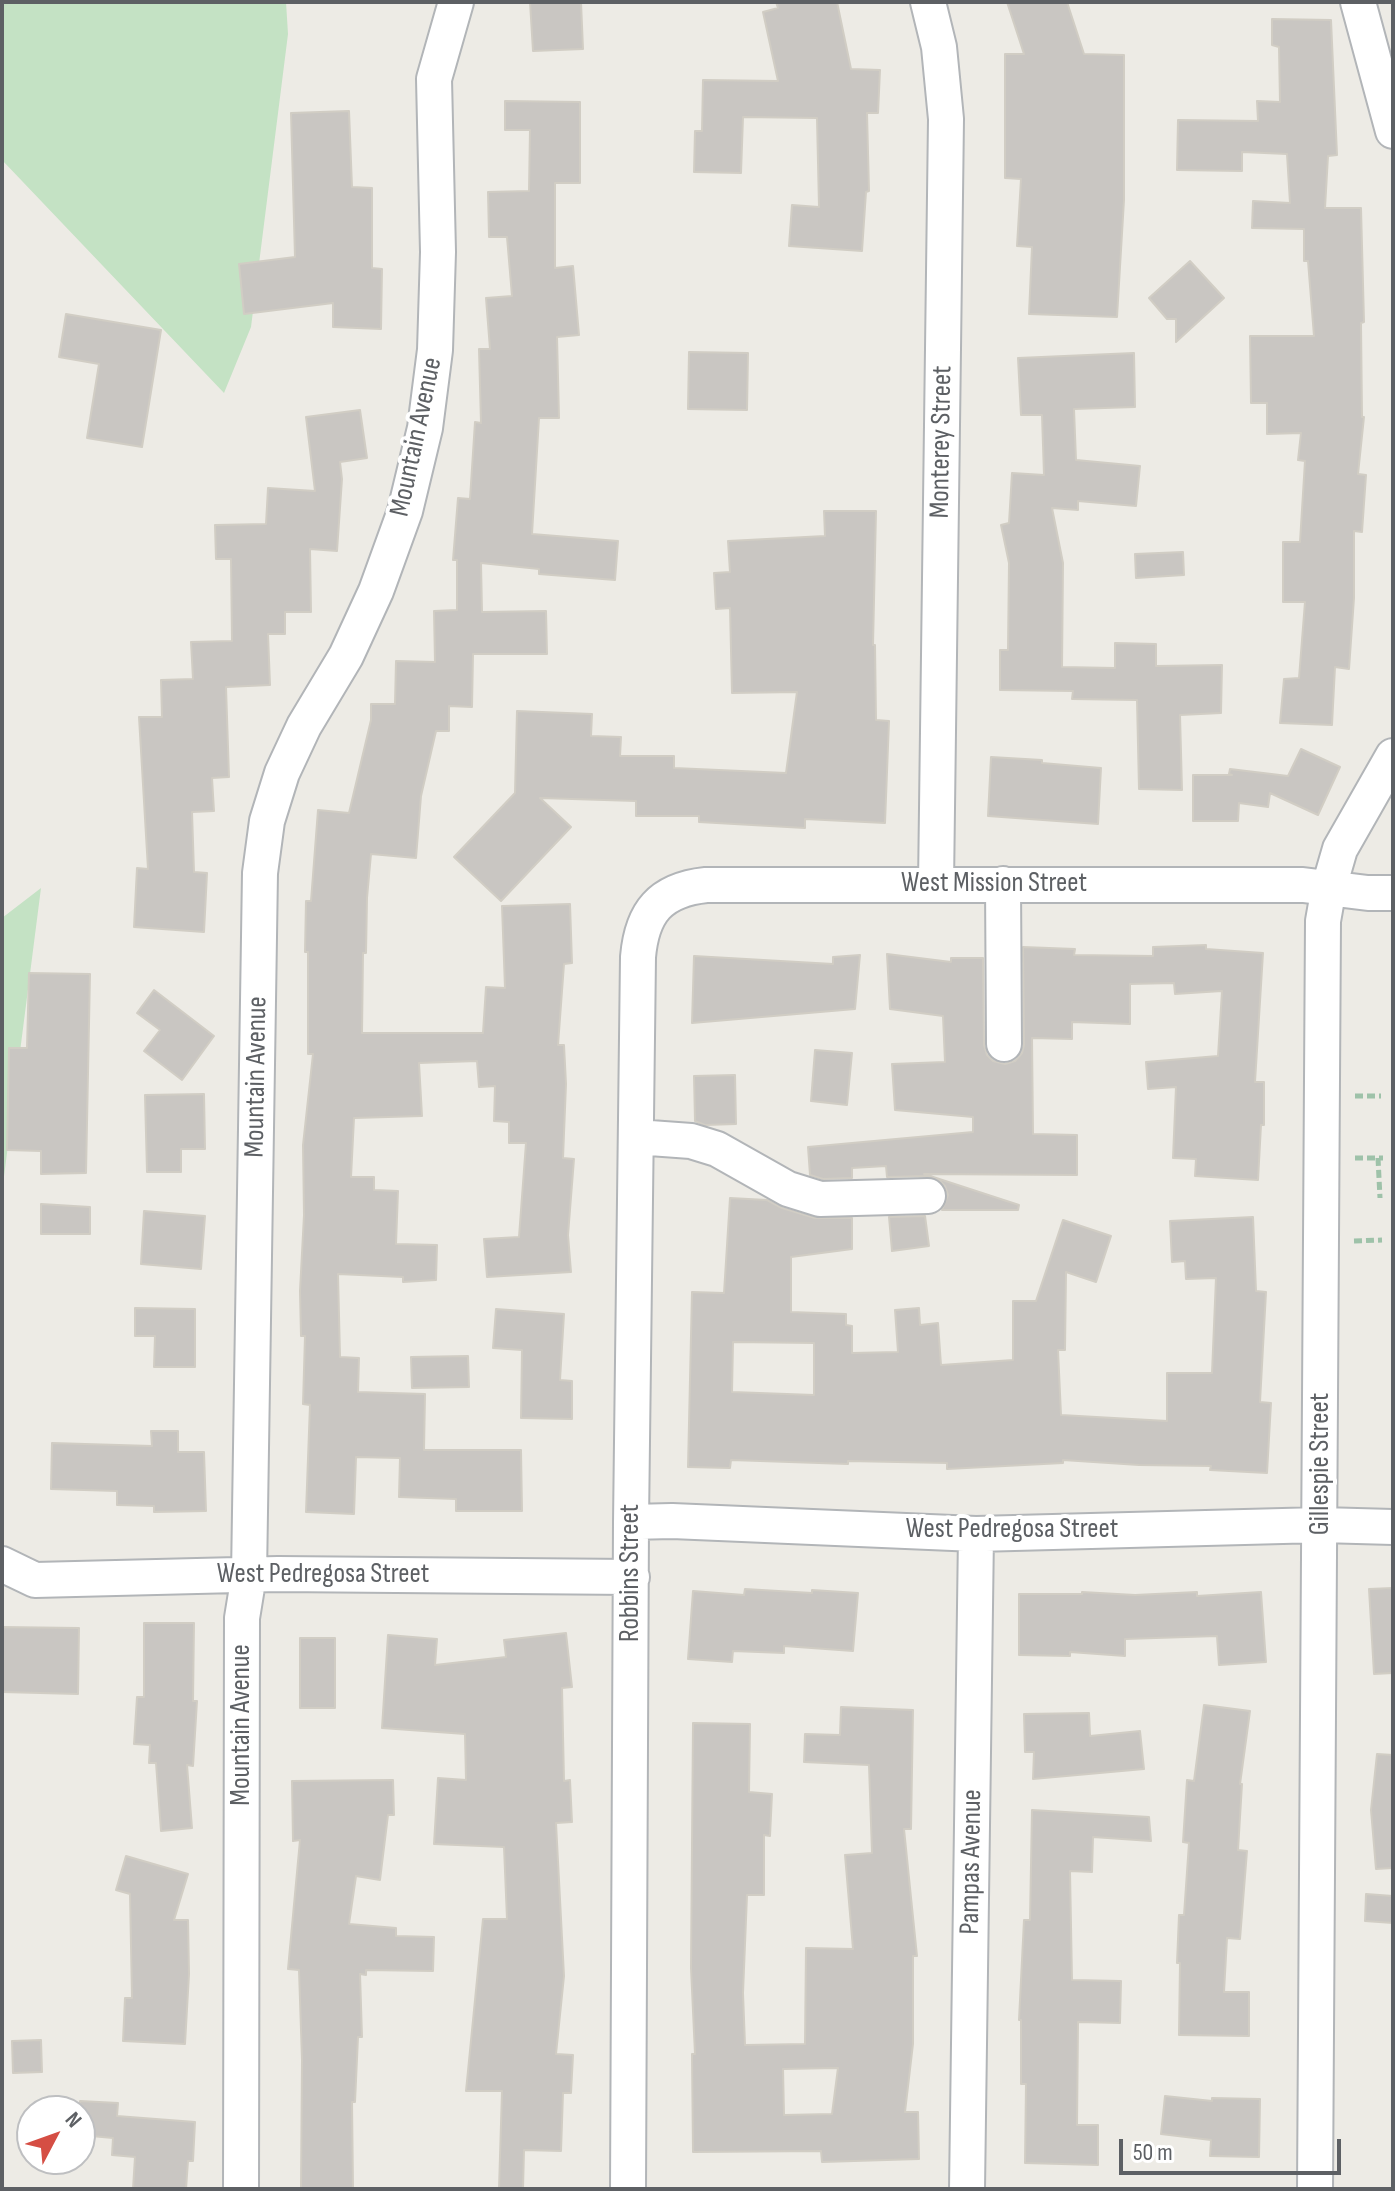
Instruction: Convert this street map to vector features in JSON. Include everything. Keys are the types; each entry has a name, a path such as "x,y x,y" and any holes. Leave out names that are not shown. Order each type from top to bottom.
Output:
{"street":[{"name":"Mountain Avenue","path":"241,2189 242,1618 249,1575 260,873 267,821 288,761 346,656 376,591 405,511 425,428 435,350 438,252 434,79 456,2"},
{"name":"Monterey Street","path":"928,2 939,47 946,119 936,884"},
{"path":"1358,2 1393,131"},
{"name":"Gillespie Street","path":"1315,2189 1323,935 1329,887 1340,849 1393,756"},
{"name":"West Mission Street","path":"638,957 640,937 655,905 687,887 1003,884 1329,887 1393,893"},
{"path":"1003,884 1004,1044"},
{"name":"Robbins Street","path":"628,2189 631,1522 638,957"},
{"path":"636,1137 691,1141 717,1149 788,1189 820,1199 928,1196"},
{"name":"West Pedregosa Street","path":"631,1522 672,1521 976,1534 1321,1525 1393,1527"},
{"name":"Pampas Avenue","path":"967,2189 976,1534"},
{"name":"West Pedregosa Street","path":"7,1574 35,1580 249,1575 632,1577"}],"path":[{"path":"1355,1096 1381,1096"},
{"path":"1355,1158 1381,1158 1380,1198"},
{"path":"1354,1241 1382,1240"}],"green space":[{"path":"2,2 286,2 288,34 251,327 224,393 2,160"},
{"path":"41,888 2,1192 2,918"}],"building":[{"path":"530,2 581,2 583,49 533,51"},
{"path":"776,2 837,2 851,69 880,70 878,113 867,113 869,191 866,192 862,251 789,246 792,205 819,207 817,118 743,117 741,173 694,172 695,131 702,131 703,80 778,81 763,12 778,8"},
{"path":"1007,2 1067,2 1084,54 1124,55 1124,200 1117,317 1029,314 1032,247 1017,246 1021,179 1005,178 1005,54 1024,54"},
{"path":"1272,19 1331,20 1337,155 1328,156 1325,208 1361,208 1364,417 1358,474 1366,475 1362,532 1354,531 1354,598 1349,669 1335,667 1332,725 1280,723 1284,679 1299,678 1305,602 1283,602 1283,542 1300,542 1305,461 1298,460 1301,433 1267,434 1267,403 1251,403 1250,336 1314,336 1308,261 1304,261 1304,229 1252,228 1253,201 1290,203 1287,154 1242,152 1242,171 1177,170 1178,120 1258,121 1257,101 1280,102 1279,47 1272,45"},
{"path":"505,101 580,102 580,183 555,183 555,268 573,266 579,335 557,337 559,418 539,418 532,534 618,541 615,580 539,574 539,569 481,563 482,612 546,611 547,654 473,654 472,707 449,706 449,731 436,731 421,796 416,858 371,854 366,953 363,953 362,1033 483,1033 486,987 505,988 502,906 570,904 572,963 564,964 558,1045 564,1045 566,1084 563,1158 574,1159 568,1235 571,1272 487,1277 484,1239 519,1237 526,1143 509,1143 509,1122 494,1121 495,1086 479,1087 477,1061 419,1063 422,1116 354,1118 351,1177 374,1177 374,1190 398,1191 396,1244 437,1245 436,1280 403,1282 403,1277 338,1274 340,1357 359,1358 358,1392 425,1394 424,1450 521,1450 522,1511 456,1511 456,1499 399,1497 400,1458 356,1457 354,1514 306,1512 310,1405 303,1404 305,1336 301,1336 300,1291 304,1215 303,1145 313,1054 308,1054 308,952 305,952 306,901 311,901 318,810 349,813 371,720 371,704 395,704 396,661 435,662 434,611 457,610 457,560 453,560 458,498 470,499 475,422 481,423 479,349 490,349 486,298 512,296 507,237 489,237 488,192 529,191 530,130 505,130"},
{"path":"349,111 352,187 372,188 372,268 382,269 381,329 333,327 333,303 244,314 239,264 295,257 291,113"},
{"path":"1190,261 1224,298 1176,342 1176,319 1167,319 1149,298"},
{"path":"66,314 161,330 142,447 87,438 99,364 59,357"},
{"path":"689,352 748,353 747,410 688,409"},
{"path":"1134,353 1135,407 1074,409 1076,460 1140,466 1136,506 1078,501 1078,510 1052,508 1063,563 1062,667 1115,668 1115,643 1156,644 1156,666 1222,665 1221,713 1180,715 1182,790 1139,789 1137,700 1072,699 1073,691 1000,690 1000,650 1008,650 1009,563 1001,525 1009,523 1012,473 1044,475 1042,415 1021,415 1018,358"},
{"path":"360,410 367,458 340,462 342,479 337,551 310,549 311,612 285,612 285,634 268,634 270,685 226,687 229,777 212,778 214,811 192,812 194,872 207,873 204,932 134,927 137,868 148,869 139,717 162,717 161,680 193,679 191,642 232,641 231,559 216,559 215,525 266,524 268,488 315,491 306,417"},
{"path":"824,511 876,511 873,645 876,720 889,721 885,823 805,819 805,828 699,822 699,816 636,816 636,801 540,798 571,827 501,901 454,857 515,793 517,711 592,714 591,736 621,737 620,756 674,756 674,768 786,773 797,692 732,693 730,608 716,609 714,573 730,572 728,541 825,536"},
{"path":"1183,552 1184,575 1136,578 1135,554"},
{"path":"1301,749 1340,767 1318,815 1270,793 1268,807 1239,803 1238,821 1193,821 1193,775 1232,775 1229,774 1230,769 1288,776"},
{"path":"991,757 1101,768 1098,824 988,816"},
{"path":"1206,945 1206,949 1263,953 1255,1082 1264,1082 1264,1125 1261,1125 1258,1180 1195,1176 1196,1159 1173,1158 1176,1087 1148,1089 1146,1062 1218,1056 1222,991 1175,994 1174,983 1130,984 1130,1024 1072,1022 1072,1039 1032,1038 1033,1134 1077,1135 1077,1175 924,1174 1019,1205 1018,1210 942,1210 948,1195 938,1179 927,1176 887,1177 886,1166 852,1168 852,1178 823,1179 810,1175 808,1147 973,1132 973,1117 895,1110 892,1064 945,1062 943,1016 890,1009 887,954 951,962 951,958 983,958 984,1045 993,1061 1005,1064 1015,1061 1024,1045 1023,947 1075,949 1074,955 1153,956 1153,947"},
{"path":"860,955 855,1009 692,1023 694,956 833,964 833,957"},
{"path":"29,973 90,974 86,1173 41,1174 41,1151 7,1150 9,1048 27,1048"},
{"path":"154,990 214,1036 182,1080 144,1051 160,1030 137,1013"},
{"path":"815,1050 852,1053 847,1105 811,1101"},
{"path":"735,1075 736,1124 705,1125 695,1121 694,1076"},
{"path":"204,1094 205,1149 181,1149 181,1172 147,1172 145,1095"},
{"path":"730,1198 767,1200 815,1218 852,1218 852,1249 791,1257 791,1312 846,1314 846,1325 852,1326 852,1353 898,1352 895,1310 919,1308 920,1325 938,1323 941,1365 1013,1360 1013,1301 1036,1301 1063,1220 1111,1236 1096,1282 1066,1272 1065,1350 1058,1350 1061,1415 1167,1421 1167,1373 1212,1373 1216,1278 1186,1279 1185,1261 1172,1262 1170,1221 1253,1217 1256,1291 1266,1292 1260,1402 1271,1403 1267,1473 1210,1470 1211,1466 1063,1460 1063,1463 947,1469 947,1463 731,1460 730,1468 688,1467 692,1292 724,1293","holes":["733,1342 814,1343 814,1395 732,1392"]},
{"path":"41,1204 90,1207 90,1234 41,1234"},
{"path":"144,1211 205,1216 201,1269 141,1264"},
{"path":"925,1216 929,1246 892,1251 889,1217"},
{"path":"135,1308 195,1309 195,1367 154,1367 155,1336 135,1336"},
{"path":"496,1309 564,1314 560,1380 572,1381 572,1419 521,1418 522,1350 493,1348"},
{"path":"468,1356 469,1387 412,1388 411,1357"},
{"path":"151,1431 178,1431 178,1452 204,1452 206,1511 154,1512 154,1506 117,1505 117,1491 51,1489 52,1443 152,1446"},
{"path":"1393,1588 1393,1673 1374,1674 1369,1589"},
{"path":"745,1589 858,1593 853,1651 784,1646 784,1653 733,1651 732,1662 688,1659 693,1591 744,1595"},
{"path":"1082,1592 1135,1595 1197,1592 1197,1596 1261,1592 1266,1662 1219,1665 1217,1636 1125,1639 1125,1656 1070,1652 1070,1656 1019,1655 1019,1594"},
{"path":"144,1623 194,1623 193,1701 197,1701 193,1766 187,1765 192,1828 161,1831 156,1763 149,1763 150,1745 134,1744 137,1697 144,1697"},
{"path":"2,1627 79,1628 78,1694 2,1692"},
{"path":"566,1633 572,1687 562,1688 564,1781 570,1780 572,1822 556,1823 564,1976 556,2054 573,2055 571,2093 563,2093 561,2151 524,2150 523,2189 499,2189 502,2091 466,2091 483,1919 507,1919 504,1847 434,1844 438,1778 466,1780 465,1734 382,1728 388,1635 437,1639 435,1665 506,1657 504,1640"},
{"path":"300,1638 335,1638 335,1708 300,1708"},
{"path":"1204,1705 1250,1711 1240,1784 1238,1850 1247,1851 1240,1939 1227,1938 1224,1992 1249,1992 1249,2036 1179,2035 1180,1963 1177,1963 1179,1915 1184,1915 1189,1843 1183,1842 1187,1780 1194,1781"},
{"path":"841,1707 913,1710 911,1829 904,1829 917,1956 913,1956 913,2044 905,2112 918,2112 919,2159 822,2162 821,2151 693,2152 693,1723 750,1724 749,1792 772,1794 770,1836 764,1835 764,1895 747,1895 743,1993 745,2045 805,2044 806,1948 853,1949 845,1855 872,1853 869,1765 804,1762 805,1734 840,1735","holes":["838,2068 832,2114 784,2115 783,2069"]},
{"path":"1089,1713 1090,1736 1140,1731 1144,1769 1033,1779 1034,1752 1025,1752 1024,1714"},
{"path":"1377,1754 1393,1755 1393,1868 1376,1869 1371,1810"},
{"path":"393,1780 394,1815 388,1815 380,1880 356,1876 349,1924 396,1928 396,1936 434,1937 433,1971 366,1970 366,1975 360,1974 362,2037 358,2037 355,2102 352,2102 353,2189 301,2189 299,1970 288,1969 300,1840 293,1841 292,1781"},
{"path":"1032,1810 1149,1817 1151,1841 1093,1837 1092,1872 1070,1871 1072,1980 1121,1981 1120,2023 1078,2022 1077,2125 1098,2125 1098,2165 1025,2163 1026,2084 1021,2084 1019,2020 1024,1920 1030,1920"},
{"path":"126,1856 188,1874 174,1920 188,1920 185,2044 123,2041 125,1998 132,1998 130,1894 116,1890"},
{"path":"1366,1894 1393,1896 1393,1923 1365,1921"},
{"path":"41,2040 42,2072 13,2073 12,2041"},
{"path":"1165,2096 1212,2101 1212,2098 1260,2099 1259,2157 1210,2156 1211,2140 1161,2134"},
{"path":"96,2102 118,2103 117,2116 195,2122 193,2161 188,2161 186,2189 133,2189 135,2157 112,2155 113,2138 96,2136"}]}
